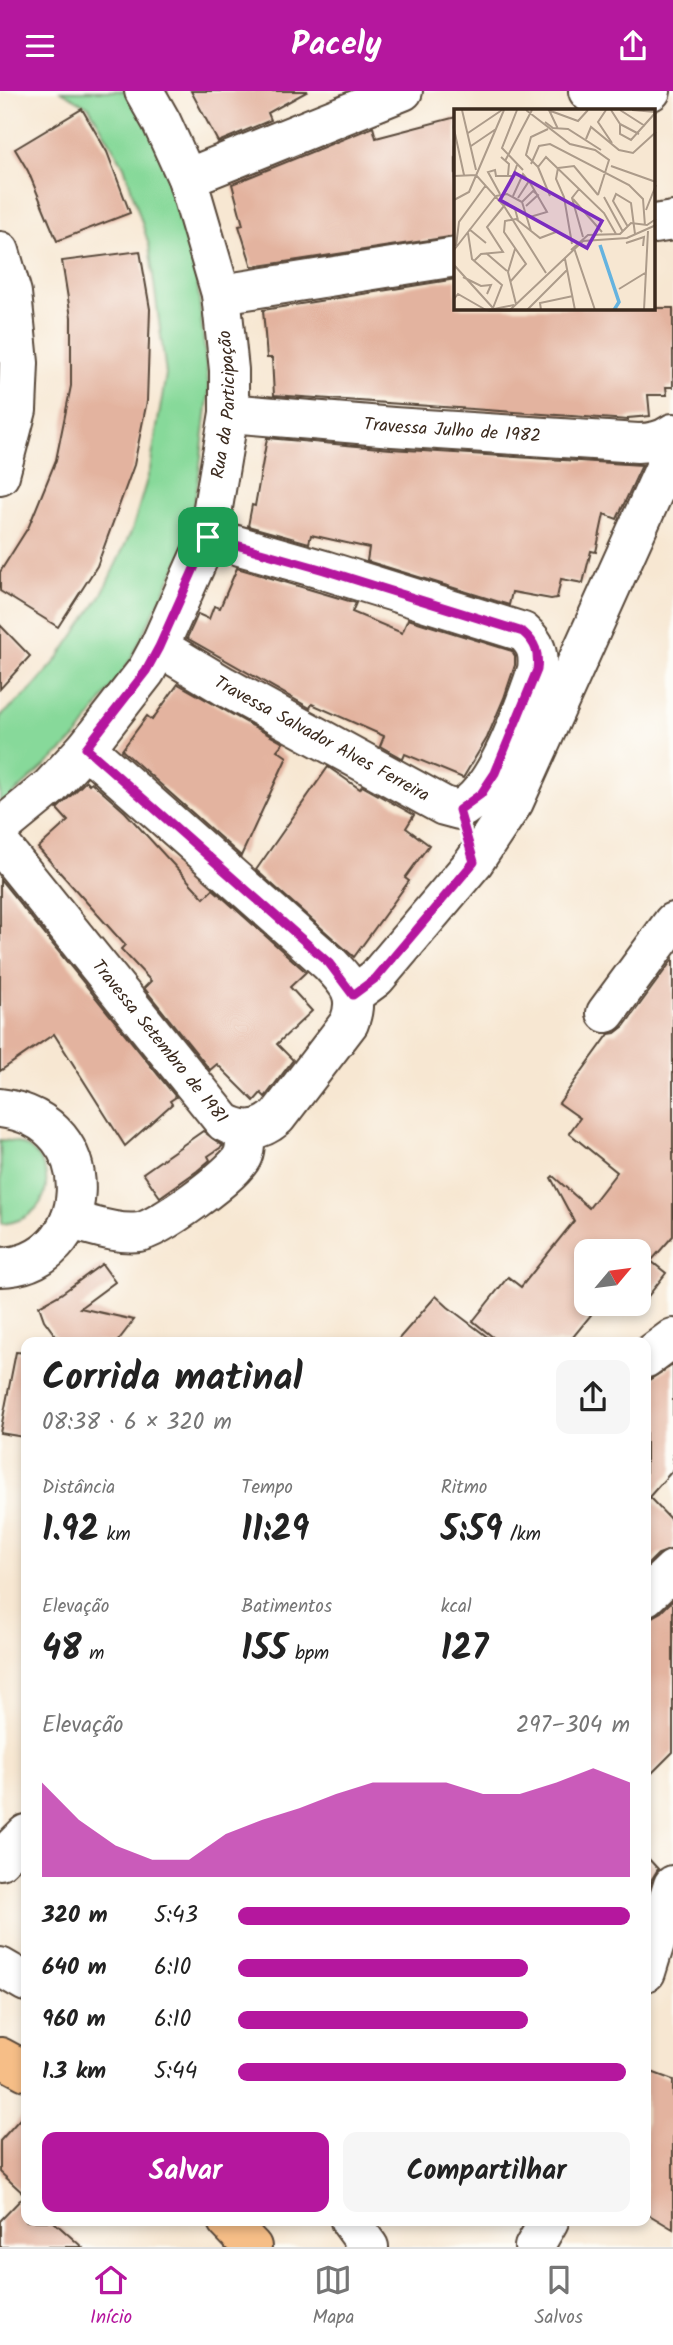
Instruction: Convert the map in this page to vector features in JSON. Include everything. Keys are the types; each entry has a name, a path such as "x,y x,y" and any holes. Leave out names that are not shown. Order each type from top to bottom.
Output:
{"main road":[{"path":"0,2057 21,2068"},
{"path":"232,2226 252,2247"}],"street":[{"name":"Rua da Participação","path":"0,828 50,787 86,748 146,671 208,537 229,413 229,370 222,294 187,178 144,91"},
{"path":"187,178 403,91"},
{"path":"594,95 618,99 651,91"},
{"path":"0,251 12,293 19,363 18,410 0,475"},
{"path":"222,294 454,257"},
{"name":"Travessa Julho de 1982","path":"229,413 638,443 651,443 669,436"},
{"path":"86,748 318,954 339,974 353,995 376,978 474,862 513,802 665,467 669,436"},
{"path":"208,537 496,623 523,632 530,638 539,656 526,700 495,773 481,794 459,810 474,862"},
{"name":"Travessa Salvador Alves Ferreira","path":"159,647 224,687 427,799 459,810"},
{"name":"Travessa Setembro de 1981","path":"0,844 211,1107 224,1122 235,1128 255,1129 268,1124 276,1117 349,1023 355,1009 353,995"},
{"path":"606,1013 673,922"},
{"path":"0,1108 20,1110 44,1122 63,1142 74,1167 77,1194 70,1220 56,1242 35,1258 10,1267 0,1267"},
{"path":"70,1220 136,1233 152,1229 203,1194 235,1166 242,1156 245,1130"},
{"path":"651,1354 673,1338"},
{"path":"651,1591 673,1570"},
{"path":"0,1860 21,1839"},
{"path":"651,1956 673,1885"},
{"path":"0,1967 21,1979"},
{"path":"354,2226 369,2247"},
{"path":"534,2247 546,2226"}],"green space":[{"path":"61,91 126,91 166,155 197,280 209,391 198,482 186,546 131,659 76,738 0,806 0,717 29,692 57,660 101,596 132,530 150,469 166,374 149,245 124,166 89,107"},
{"path":"0,1140 20,1144 34,1153 43,1165 46,1180 44,1195 36,1208 22,1219 2,1224"}],"building":[{"path":"191,91 308,91 268,113 271,120 218,142"},
{"path":"82,109 107,152 130,213 57,241 28,171 15,149"},
{"path":"454,118 454,236 252,267 239,226 243,225 232,184 373,127 376,138"},
{"path":"140,251 150,309 147,401 134,465 97,566 58,627 0,591 0,572 29,526 56,460 71,386 71,317 62,261"},
{"path":"454,279 454,310 673,308 673,387 666,387 667,395 648,395 650,416 628,420 274,395 272,358 267,358 263,310"},
{"path":"267,438 642,465 617,519 604,514 596,552 591,551 583,583 561,579 557,598 551,599 512,592 509,605 367,561 369,548 311,535 309,543 248,526 252,505 255,506"},
{"path":"237,568 356,603 352,612 402,633 408,619 512,651 515,665 504,698 487,738 463,778 405,754 403,759 380,746 384,736 312,704 310,708 187,638 198,614 209,619 214,606 220,608"},
{"path":"0,625 30,656 0,689"},
{"path":"178,684 283,743 277,750 287,757 241,856 122,750 147,716 152,720"},
{"path":"328,767 360,789 362,786 414,815 406,828 429,845 405,878 409,881 354,957 256,870"},
{"path":"86,781 89,784 91,782 125,812 204,898 213,889 306,972 290,987 312,1011 277,1044 293,1060 265,1097 261,1093 254,1101 217,1064 210,1070 144,988 151,981 121,949 125,945 38,848 68,821 57,809"},
{"path":"0,879 176,1097 170,1101 172,1104 125,1146 54,1034 0,1071"},
{"path":"673,959 673,1236 651,1261 651,1239 574,1239 574,1316 590,1316 573,1337 493,1337 473,1321 508,1277 521,1287 574,1221 551,1178 553,1176 589,1208 617,1172 569,1133 580,1118 559,1103 609,1034 624,1026"},
{"path":"203,1131 223,1146 208,1156 210,1160 197,1171 160,1197 143,1173"},
{"path":"651,1261 666,1273 651,1292"},
{"path":"102,1264 115,1282 80,1308 134,1320 121,1337 56,1337 44,1320 39,1306 61,1294"},
{"path":"436,1296 487,1337 400,1337"},
{"path":"16,1352 21,1352 21,1436 0,1433"},
{"path":"673,1365 673,1470 651,1495 651,1379"},
{"path":"651,1499 673,1522 673,1549 658,1554 651,1561"},
{"path":"673,1600 673,1752 651,1774 651,1617 661,1612"},
{"path":"651,1861 658,1869 651,1882"},
{"path":"651,2072 673,2080 673,2229 651,2216"},
{"path":"21,2118 21,2191 0,2172 0,2141"},
{"path":"21,2199 21,2226 59,2226 82,2247 0,2247 0,2221"}],"route":[{"path":"208,537 523,632 537,648 537,670 531,688 495,773 481,794 459,810 474,862 376,978 353,995 329,963 86,748 146,671 208,537"}]}
